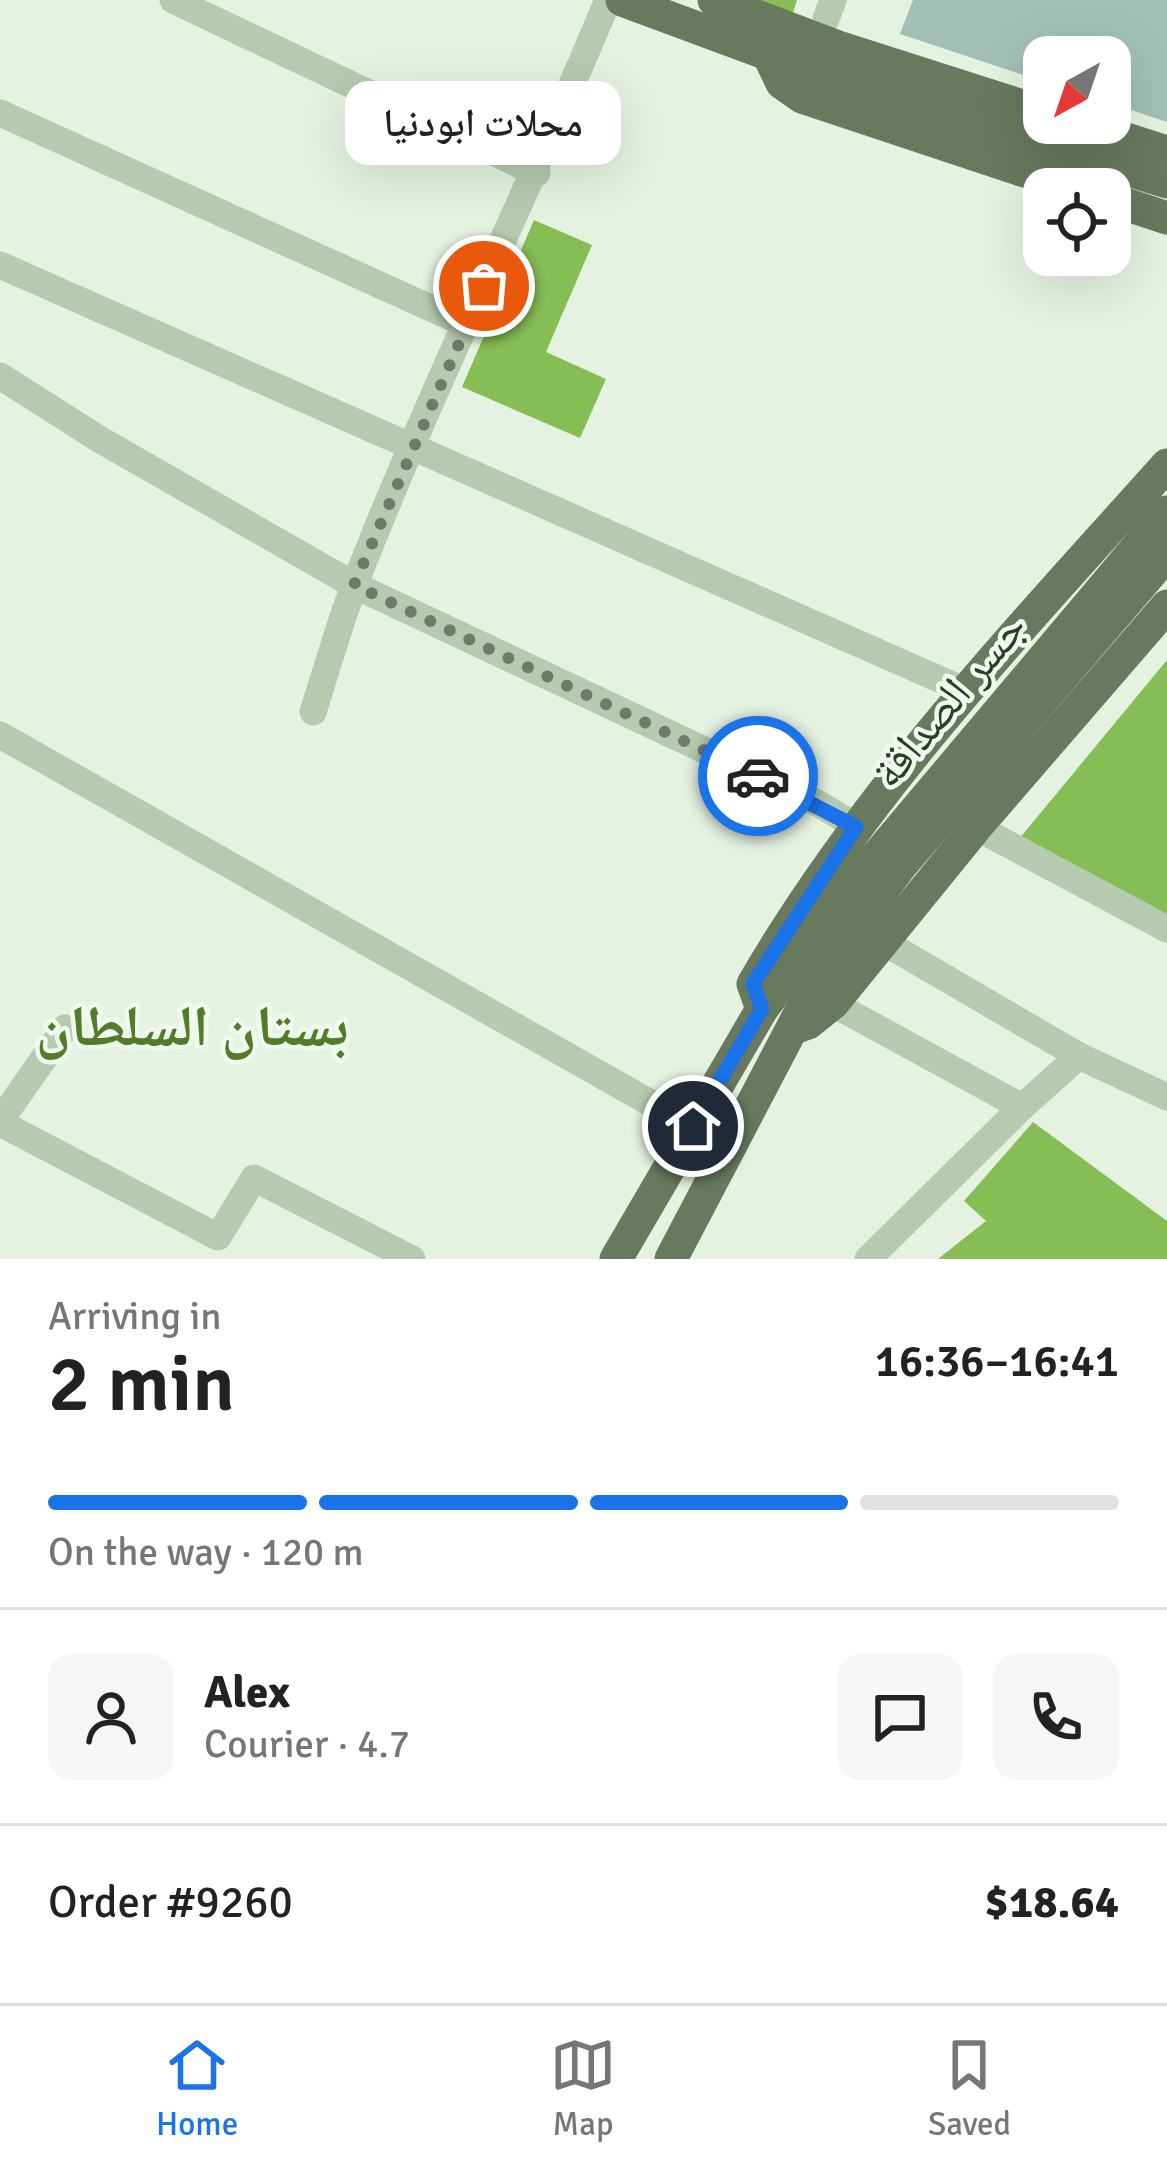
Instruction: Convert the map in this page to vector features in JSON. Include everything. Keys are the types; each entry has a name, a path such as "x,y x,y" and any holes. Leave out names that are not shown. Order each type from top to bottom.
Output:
{"main road":[{"path":"622,0 1023,107"},
{"path":"715,0 777,42 1167,182"},
{"path":"777,42 829,10 1023,83"},
{"path":"777,42 782,83 802,97 1023,170"},
{"path":"1131,119 1167,131"},
{"path":"1131,141 1167,152"},
{"path":"1131,206 1167,218"},
{"path":"616,1259 762,1009 753,984 856,827 967,691 1167,465"},
{"name":"جسر الصداقة","path":"762,1009 873,861 1167,512"},
{"name":"جسر الصداقة","path":"822,989 902,864 1167,554"},
{"path":"671,1259 792,1028 808,1023 822,989 882,941 1167,606"}],"street":[{"path":"173,0 536,173"},
{"path":"313,712 354,585 608,0"},
{"path":"0,113 466,324"},
{"path":"0,265 967,691"},
{"path":"0,376 99,439 354,585 819,804 856,827"},
{"path":"0,735 693,1126"},
{"path":"976,827 1167,929"},
{"path":"882,941 1079,1056 1167,1097"},
{"path":"822,989 1022,1107"},
{"path":"65,1028 0,1122 218,1237 254,1178 412,1259"},
{"path":"868,1259 1079,1056"}],"shaded area":[{"path":"913,0 1167,0 1167,122 1131,110 1131,36 1023,36 1023,75 900,34"}],"building":[{"path":"747,0 797,0 792,16"},
{"path":"534,220 592,245 546,352 606,379 580,438 462,387"},
{"path":"1167,660 1167,922 1019,839"},
{"path":"1033,1122 1167,1221 1167,1259 938,1259 986,1221 964,1201"}],"way so far":[{"path":"484,286 354,585 758,776"}],"place":[{"name":"محلات ابودنيا","path":"484,286"}],"district":[{"name":"بستان السلطان","path":"192,1027"}],"route":[{"path":"693,1126 762,1009 753,984 856,827 758,776"}]}
